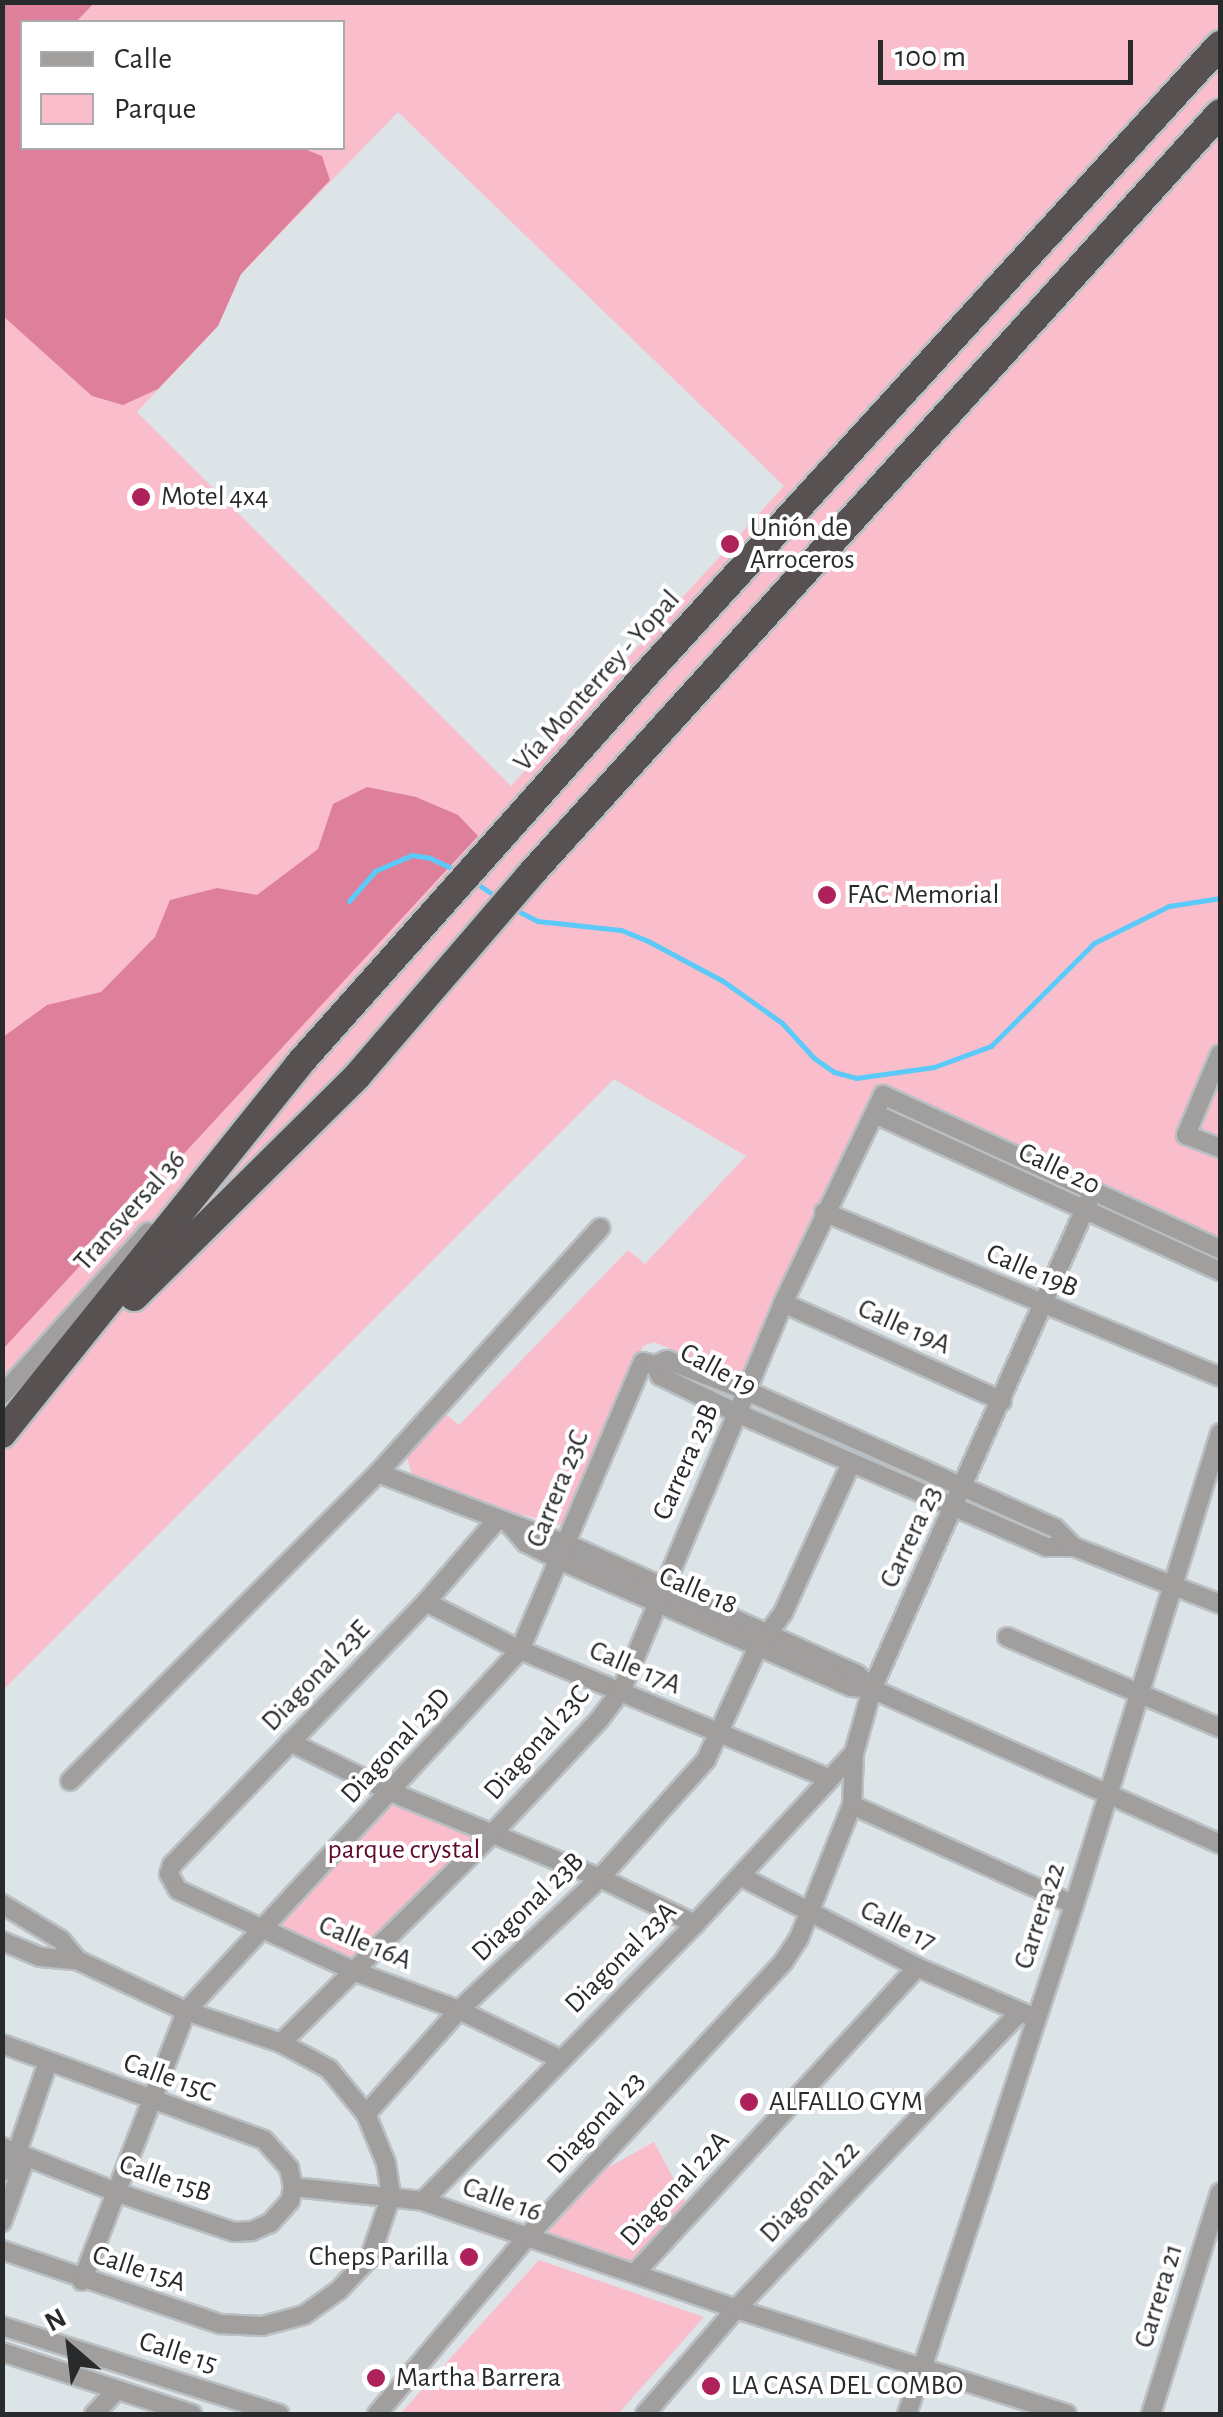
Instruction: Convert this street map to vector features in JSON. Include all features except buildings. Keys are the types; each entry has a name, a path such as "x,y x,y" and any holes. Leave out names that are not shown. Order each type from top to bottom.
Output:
{"highway":[{"name":"Vía Monterrey - Yopal","path":"2,1434 48,1382 298,1064 493,844 1220,45"},
{"name":"Vía Monterrey - Yopal","path":"48,1382 358,1074 528,876 1220,113"}],"street":[{"path":"1220,1054 1186,1135 1220,1148"},
{"name":"Transversal 36","path":"2,1395 298,1064"},
{"name":"Carrera 23B","path":"621,1690 658,1594 824,1212 883,1095 1092,1193"},
{"name":"Calle 20","path":"876,1114 1220,1272"},
{"path":"1092,1193 1220,1248"},
{"name":"Carrera 23","path":"810,1913 852,1805 854,1753 872,1689 964,1489 1092,1193"},
{"name":"Calle 19B","path":"824,1212 1220,1377"},
{"path":"70,1781 378,1473 600,1228"},
{"name":"Calle 19A","path":"784,1304 1002,1402"},
{"name":"Calle 19","path":"1074,1547 1055,1528 746,1392 667,1360 655,1365 660,1376 737,1413 1046,1547 1074,1547 1220,1604"},
{"name":"Carrera 23C","path":"520,1650 636,1372 644,1362 655,1365"},
{"name":"Carrera 22","path":"906,2414 923,2370 1028,2014 1074,1905 1136,1693 1220,1433"},
{"name":"Diagonal 23B","path":"366,2114 459,2010 600,1878 706,1760 762,1640 782,1613 851,1463"},
{"name":"Calle 18","path":"378,1473 504,1524 535,1530 562,1552 762,1640 856,1674 872,1689 1220,1844"},
{"name":"Diagonal 23E","path":"172,1865 504,1524"},
{"name":"Calle 17A","path":"426,1602 520,1650 826,1778"},
{"path":"1007,1637 1220,1728"},
{"name":"Diagonal 23D","path":"186,2011 520,1650"},
{"name":"Diagonal 23C","path":"281,2044 492,1834 599,1720 621,1690"},
{"path":"290,1742 391,1792 600,1878 696,1924"},
{"name":"Diagonal 23A","path":"423,2200 558,2058 696,1924 826,1778 854,1753"},
{"path":"852,1805 1074,1905"},
{"name":"Calle 16A","path":"172,1865 171,1884 178,1890 356,1972 459,2010 558,2058"},
{"name":"Calle 17","path":"740,1876 916,1966 1028,2014"},
{"path":"2,1904 61,1940 77,1960"},
{"name":"Diagonal 23","path":"377,2414 526,2238 784,1962 810,1913"},
{"path":"2,1941 40,1957 77,1960 186,2011 281,2044 329,2068 366,2114 386,2163 391,2196"},
{"name":"Diagonal 22A","path":"636,2272 916,1966"},
{"path":"82,2281 186,2011"},
{"name":"Diagonal 22","path":"645,2414 736,2309 1028,2014"},
{"name":"Calle 15C","path":"2,2044 150,2102 264,2140 289,2168 293,2187"},
{"path":"2,2172 48,2062"},
{"path":"2,2222 22,2167 10,2150"},
{"name":"Calle 15B","path":"10,2150 116,2192 234,2232 252,2231 282,2212 293,2187"},
{"name":"Calle 16","path":"293,2187 423,2200 736,2309 1067,2414"},
{"name":"Carrera 21","path":"1151,2414 1220,2193"},
{"name":"Calle 15A","path":"2,2250 82,2281 220,2324 262,2326 304,2315 340,2290 370,2256 391,2196"},
{"path":"3,2353 7,2327"},
{"name":"Calle 15","path":"7,2327 279,2414"},
{"name":"Calle 15","path":"3,2353 192,2414"},
{"path":"94,2414 116,2390"}],"green space":[{"path":"2,3 1220,3 1220,1259 874,1104 818,1209 743,1379 654,1342 643,1346 564,1526 501,1509 412,1474 406,1455 442,1411 459,1425 628,1250 645,1264 746,1156 614,1079 3,1690","holes":["398,112 784,486 511,786 137,412 218,326 241,274"]},
{"name":"parque crystal","path":"394,1798 481,1835 351,1965 271,1926"},
{"path":"654,2142 688,2206 634,2266 535,2235 589,2178"},
{"path":"539,2260 704,2317 618,2414 400,2414"}],"shaded area":[{"path":"2,3 94,3 78,20 20,20 20,150 307,150 322,156 330,180 241,274 218,326 158,389 123,405 92,396 3,316"},
{"path":"367,787 416,797 458,815 478,836 3,1349 3,1037 47,1005 101,992 155,937 170,900 217,888 257,895 318,849 333,804"}],"waterway":[{"path":"349,901 375,871 412,855 430,858 460,872"},
{"path":"473,881 497,897"},
{"path":"514,909 538,921 621,930 648,941 723,981 782,1023 814,1058 834,1072 856,1078 934,1067 991,1046 1094,943 1169,906 1220,898"}],"place":[{"name":"Motel 4x4","path":"141,497"},
{"name":"Unión de Arroceros","path":"730,544"},
{"name":"FAC Memorial","path":"827,895"},
{"name":"ALFALLO GYM","path":"749,2102"},
{"name":"Cheps Parilla","path":"469,2257"},
{"name":"Martha Barrera","path":"376,2378"},
{"name":"LA CASA DEL COMBO","path":"711,2386"}]}
